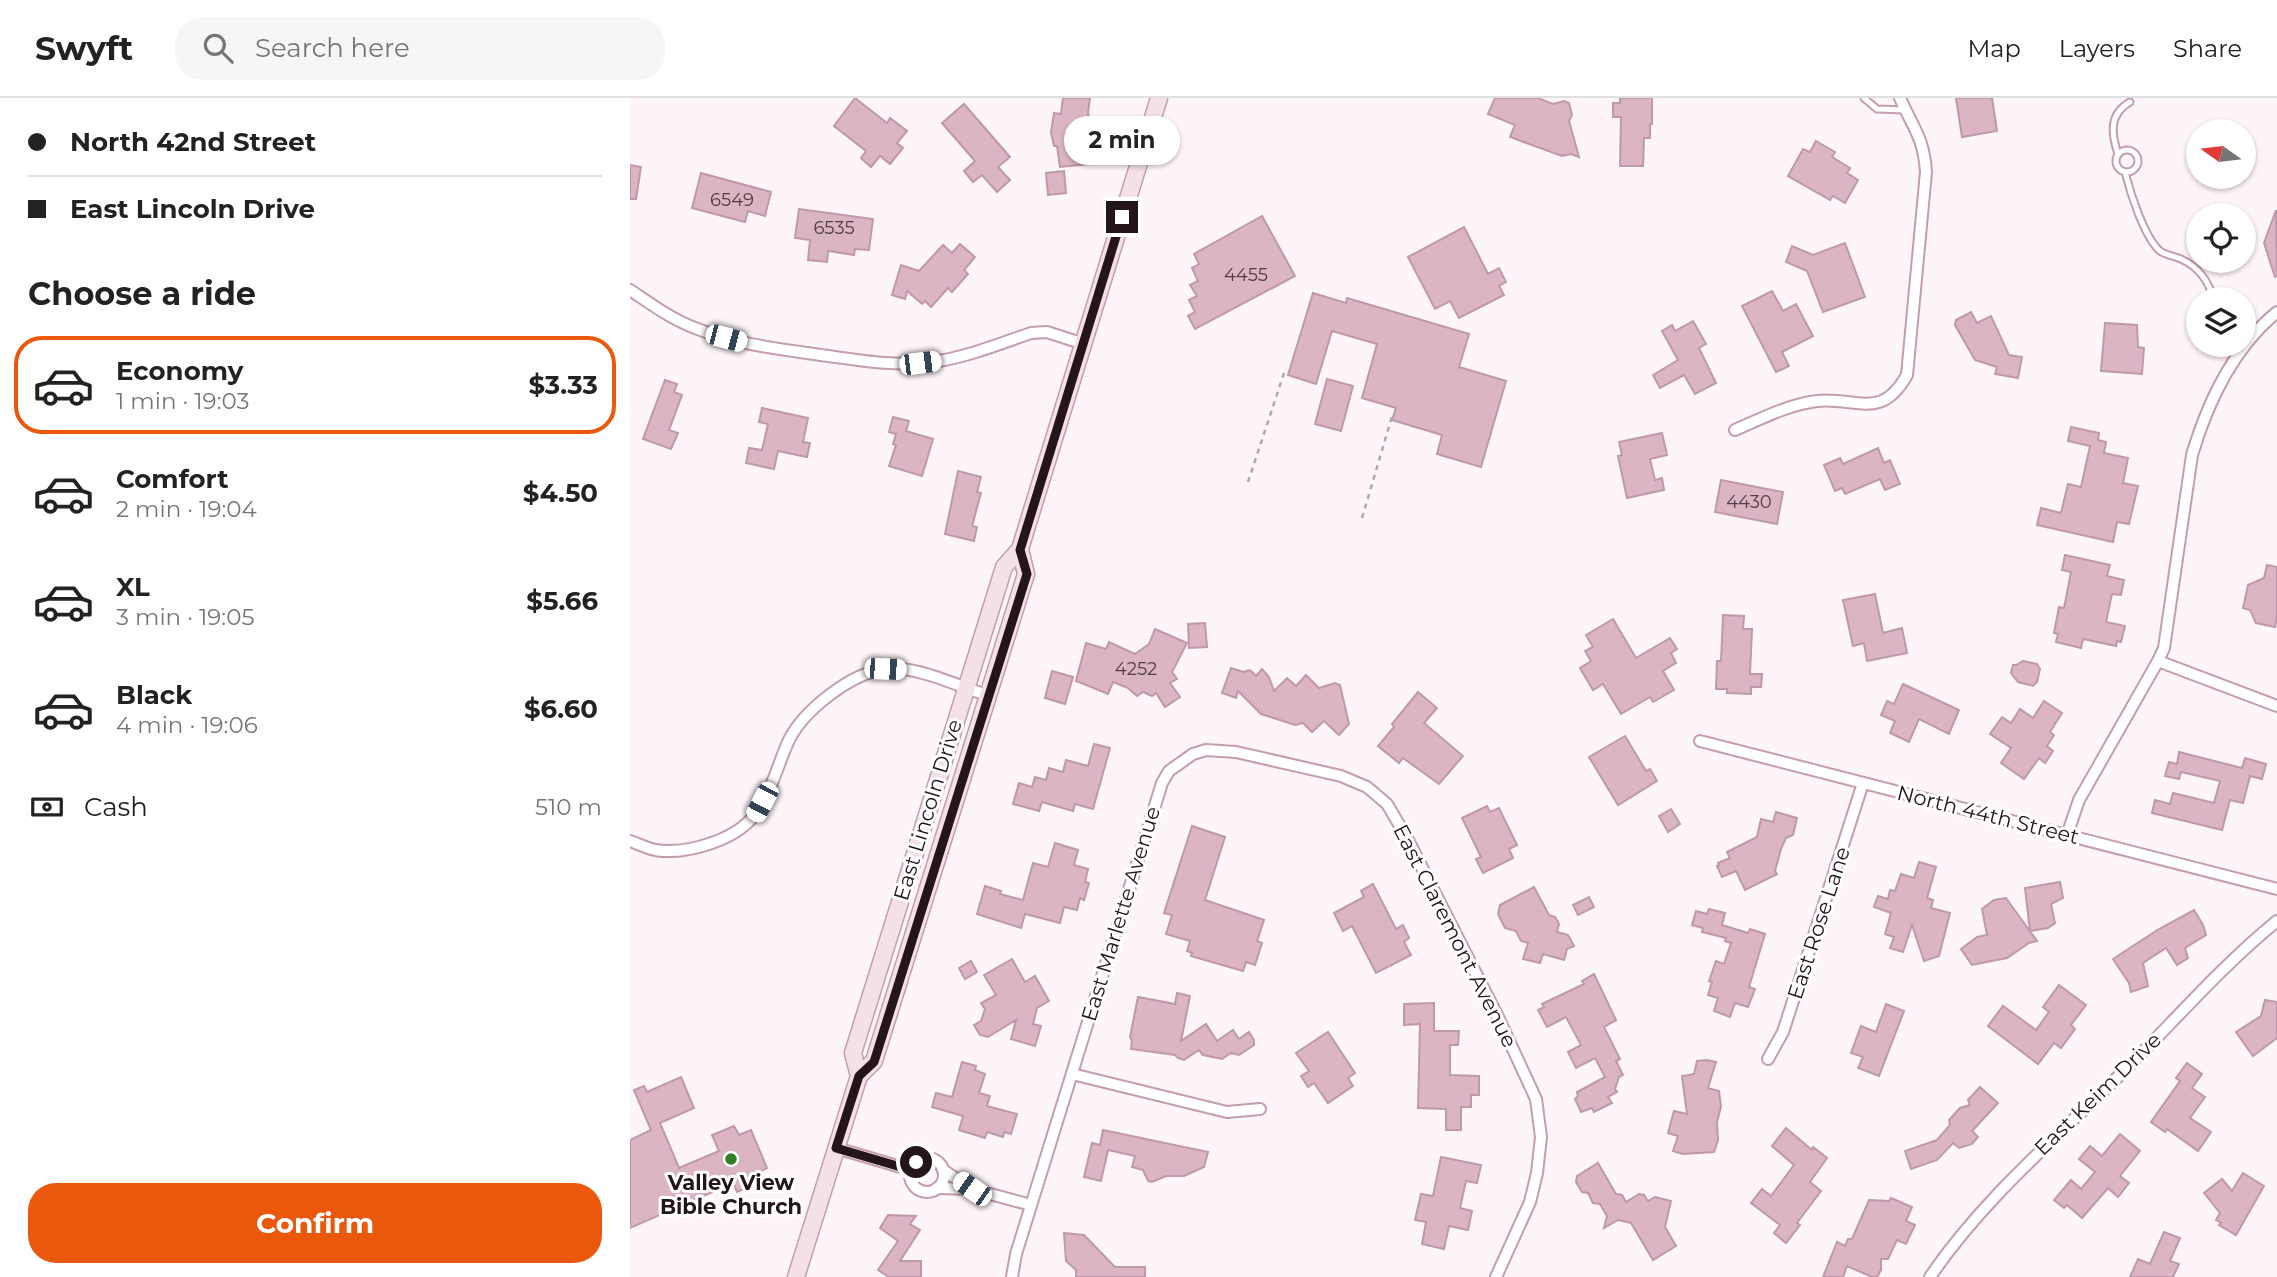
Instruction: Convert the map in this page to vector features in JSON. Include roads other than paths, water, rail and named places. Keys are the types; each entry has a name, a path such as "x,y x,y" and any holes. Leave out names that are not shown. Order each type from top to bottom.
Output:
{"main road":[{"name":"East Lincoln Drive","path":"859,1076 853,1053 1004,567 1020,550 1159,98"},
{"name":"East Lincoln Drive","path":"796,1277 859,1076 874,1062 1027,574 1020,550"}],"street":[{"path":"1735,430 1759,419 1818,401 1868,406 1886,400 1899,389 1906,375 1926,172 1919,135 1900,98"},
{"path":"630,290 674,318 714,335 848,359 911,364 934,362 963,356 1031,332 1057,335 1084,344"},
{"path":"2256,335 2277,312"},
{"path":"2067,835 2079,800 2158,661 2167,633 2192,455 2212,400 2236,357"},
{"path":"2158,661 2277,706"},
{"path":"630,841 655,850 683,850 704,846 729,836 753,817 774,780 790,738 803,720 828,696 850,681 885,669 905,669 987,695"},
{"name":"North 44th Street","path":"1700,741 2277,889"},
{"name":"East Claremont Avenue","path":"1181,761 1206,750 1226,751 1341,776 1367,787 1387,804 1498,1017 1536,1099 1541,1137 1537,1173 1530,1202 1496,1277"},
{"name":"East Marlette Avenue","path":"1012,1277 1016,1254 1162,783 1169,771 1181,761"},
{"name":"East Rose Lane","path":"1768,1059 1783,1032 1863,783"},
{"name":"East Keim Drive","path":"1930,1277 1996,1194 2127,1068 2249,944 2277,921"},
{"path":"1072,1074 1227,1112 1260,1108"},
{"path":"836,1148 911,1170"},
{"path":"972,1189 943,1170 936,1160 925,1158 916,1162 911,1170 911,1180 917,1188 927,1192 937,1188 972,1189 1031,1206"},
{"path":"937,1188 942,1182 943,1170"}],"lane":[{"path":"1864,98 1877,109 1906,110"},
{"path":"2130,102 2119,108 2112,128 2118,154 2116,165 2125,172 2139,216 2161,252 2182,259 2197,268 2210,287"},
{"path":"2118,154 2128,150 2136,156 2136,166 2125,172"}],"place":[{"name":"Valley View Bible Church","path":"731,1159"}]}
